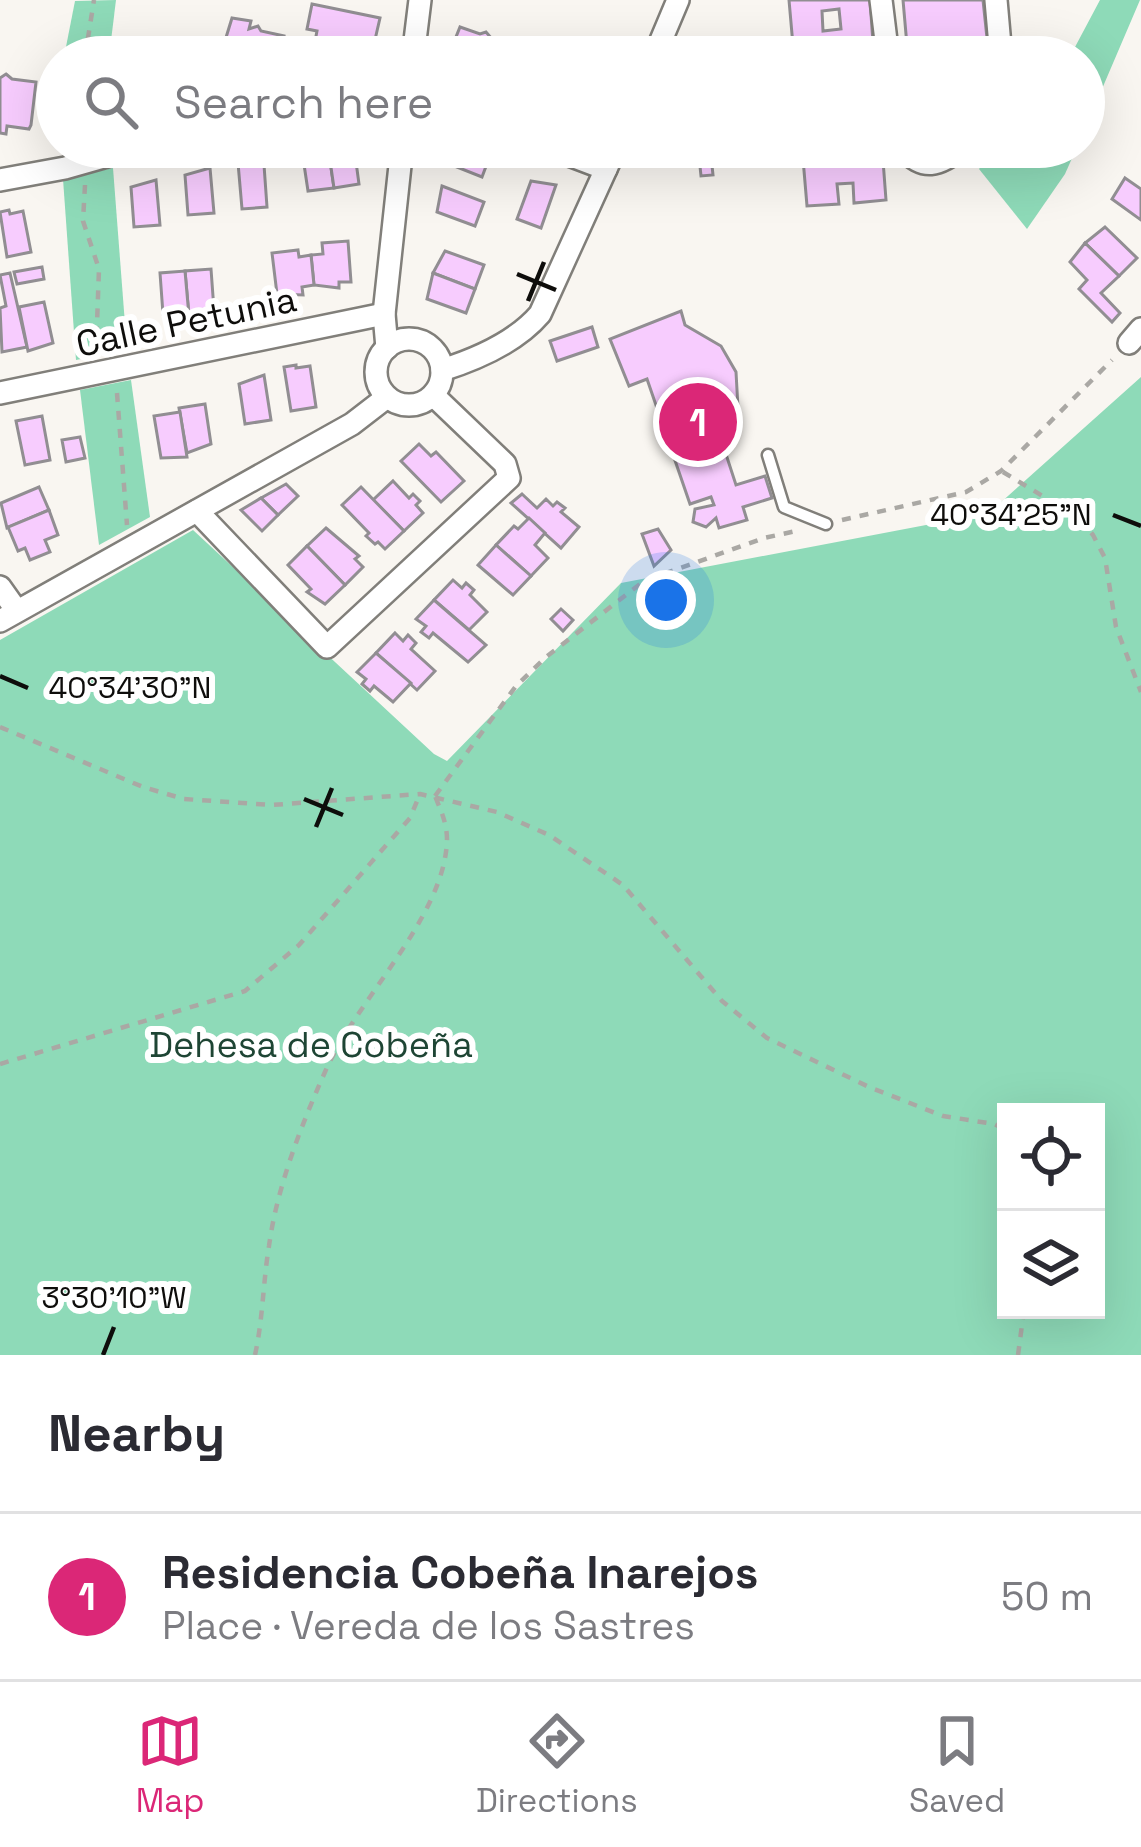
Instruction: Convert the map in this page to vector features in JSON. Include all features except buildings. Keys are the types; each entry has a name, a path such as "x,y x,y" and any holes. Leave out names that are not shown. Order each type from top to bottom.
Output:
{"street":[{"path":"416,36 420,0"},
{"path":"881,0 885,36"},
{"path":"996,0 999,36"},
{"path":"661,36 672,2"},
{"path":"0,180 52,168"},
{"path":"387,348 384,314 400,168"},
{"path":"442,370 530,334 606,169"},
{"name":"Calle Petunia","path":"0,393 384,314"},
{"path":"406,339 426,344 442,370 433,395 416,404 387,397 376,378 380,356 406,339"},
{"path":"197,511 327,647 509,478 505,464 433,395"},
{"path":"0,587 9,616 352,424 387,397"}],"lane":[{"path":"768,455 784,507 826,524"}],"path":[{"path":"88,36 94,0"},
{"path":"86,168 83,221 99,269 90,394 116,392 120,398 128,548"},
{"path":"435,796 516,686 644,581 764,538 966,492 1001,471 1135,336"},
{"path":"1001,471 1079,518 1093,536 1105,558 1116,627 1141,692"},
{"path":"0,727 143,787 184,799 272,805 421,794 497,812 549,836 622,885 722,1001 767,1038 943,1116 997,1126"},
{"path":"0,1064 245,991 299,945 410,818 421,794"},
{"path":"255,1355 269,1242 313,1102 340,1040 427,909 437,884 447,844 446,822 435,796"},
{"path":"1018,1355 1023,1319"}],"green space":[{"path":"116,0 112,36 68,36 75,1"},
{"path":"1100,0 1140,0 1105,82 1105,36 1081,36"},
{"path":"113,168 127,350 76,360 63,179"},
{"path":"980,168 1068,168 1027,229"},
{"name":"Dehesa de Cobeña","path":"1141,377 1141,1355 0,1355 0,640 193,530 447,761 621,583 989,513"},
{"path":"131,380 150,517 99,545 80,390"}],"place":[{"name":"Residencia Cobeña Inarejos","path":"698,422"}]}
